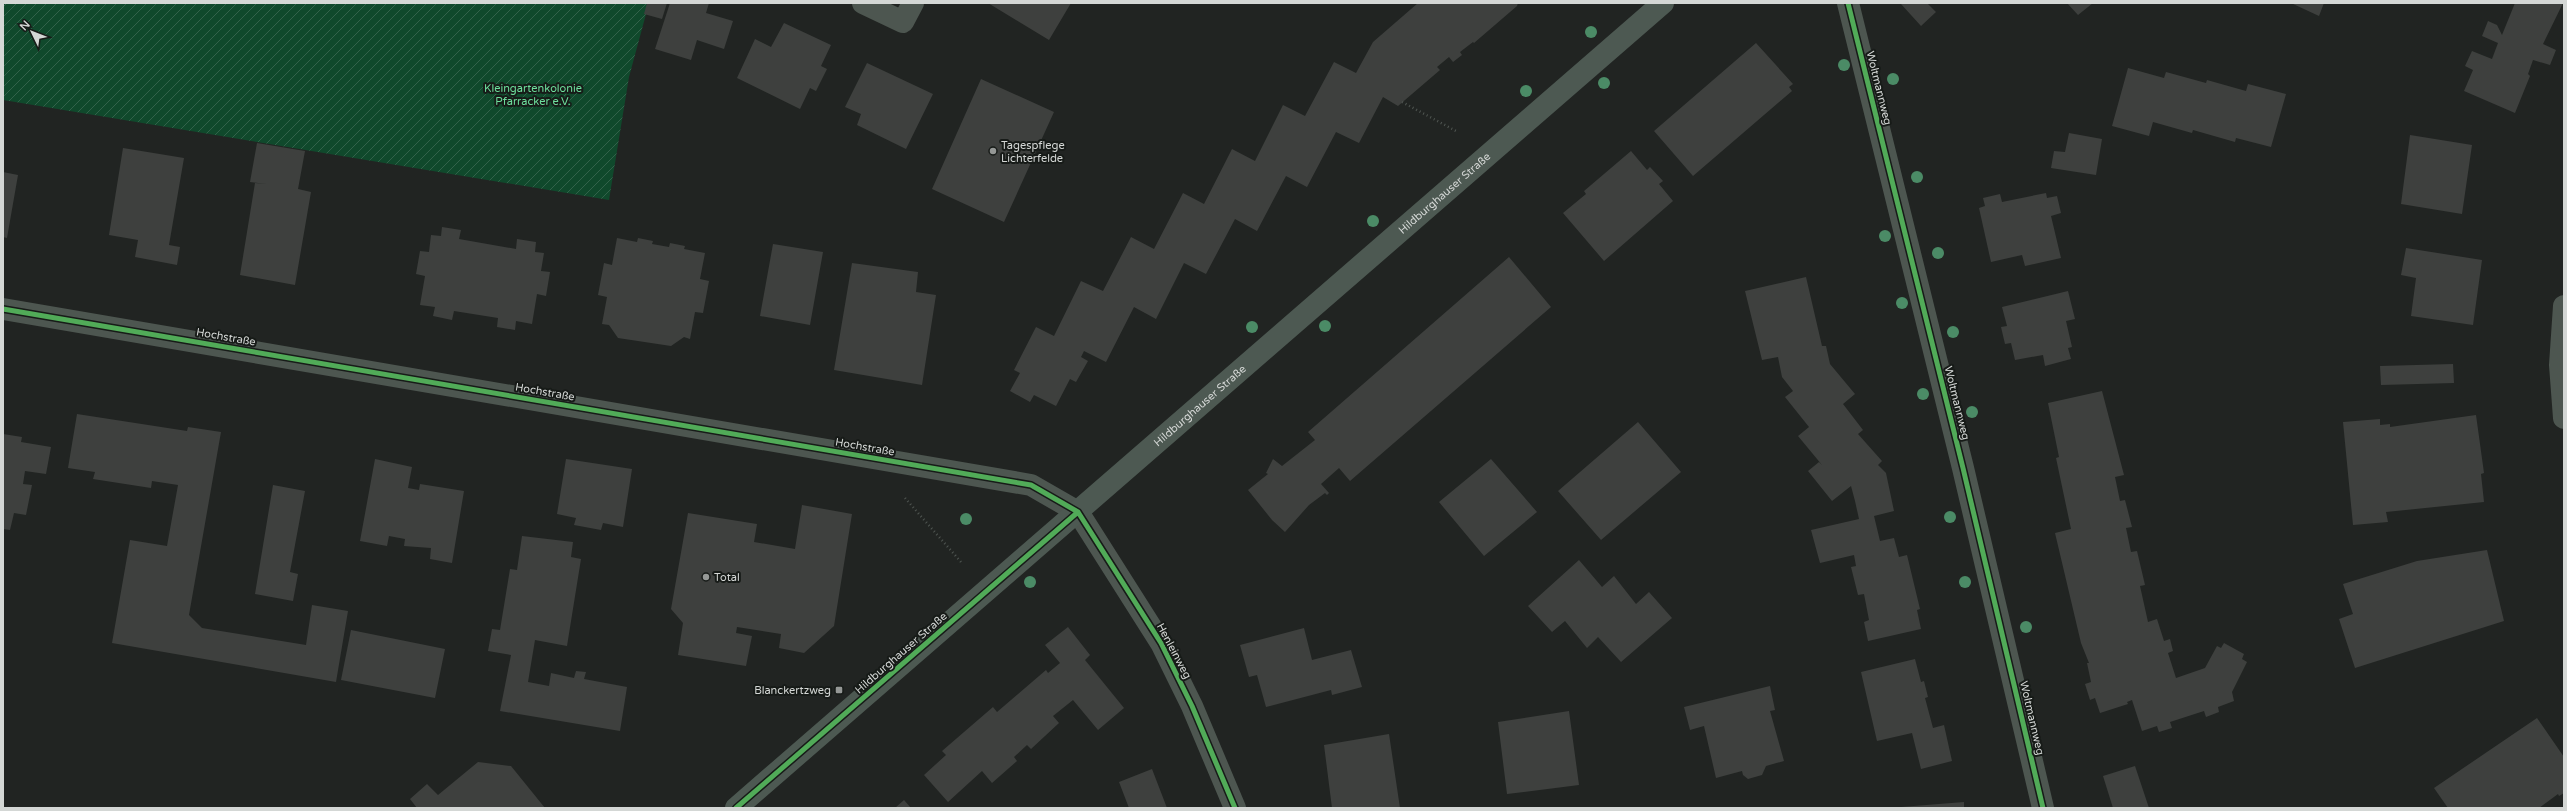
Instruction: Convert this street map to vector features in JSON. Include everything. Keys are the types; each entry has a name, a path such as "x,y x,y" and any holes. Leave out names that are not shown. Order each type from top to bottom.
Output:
{"main road":[{"name":"Hildburghauser Straße","path":"736,808 1663,3"}],"street":[{"path":"863,3 903,22 914,3"},
{"name":"Woltmannweg","path":"1848,3 1963,468 2043,808"},
{"path":"2564,306 2560,365 2564,418"},
{"name":"Hochstraße","path":"3,309 1031,485 1078,512"},
{"name":"Henleinweg","path":"1078,512 1161,643 1192,706 1235,808"}],"path":[{"path":"1402,102 1456,131"},
{"path":"904,496 961,562"}],"green space":[{"name":"Kleingartenkolonie Pfarracker e.V.","path":"3,3 649,3 629,77 609,200 3,100"}],"building":[{"path":"647,3 667,3 662,19 644,14"},
{"path":"670,3 709,3 706,13 733,21 724,49 697,40 691,60 655,49"},
{"path":"988,3 1071,3 1049,40"},
{"path":"1418,3 1518,3 1517,6 1474,43 1473,42 1460,52 1462,55 1453,62 1449,57 1437,67 1440,70 1398,106 1383,97 1359,143 1336,132 1307,187 1286,176 1257,231 1235,219 1206,274 1184,263 1156,319 1134,307 1106,362 1084,351 1081,357 1088,361 1076,382 1070,379 1056,406 1034,395 1030,402 1010,391 1020,373 1014,370 1036,327 1054,336 1081,281 1103,291 1131,237 1154,249 1183,193 1204,204 1232,149 1255,161 1283,105 1305,116 1334,62 1356,73 1373,42"},
{"path":"1927,3 1936,12 1921,26 1901,4"},
{"path":"2067,3 2093,3 2078,15"},
{"path":"2291,3 2324,3 2319,16"},
{"path":"2515,3 2563,3 2543,44 2556,50 2550,65 2533,60 2528,74 2530,76 2515,113 2464,91 2473,70 2465,66 2472,51 2492,59 2498,43 2482,36 2488,21 2497,25 2502,35"},
{"path":"784,23 831,45 821,66 827,69 816,91 810,88 800,109 737,78 755,39 771,47"},
{"path":"1756,43 1793,84 1789,87 1792,91 1693,176 1654,131"},
{"path":"867,63 933,94 906,149 857,125 861,114 845,107"},
{"path":"2128,68 2164,78 2166,72 2206,83 2207,80 2246,91 2248,84 2286,94 2271,147 2236,138 2235,142 2193,130 2192,133 2153,122 2149,136 2112,126"},
{"name":"Tagespflege Lichterfelde","path":"981,79 1054,112 1004,222 932,189"},
{"path":"2069,133 2102,139 2096,175 2051,168 2054,151 2065,152"},
{"path":"2410,135 2472,145 2462,214 2401,204"},
{"path":"257,143 305,151 298,189 311,192 295,285 240,275 255,183 267,184 250,182"},
{"path":"123,148 184,158 169,245 180,247 177,265 135,257 138,240 109,235"},
{"path":"1631,151 1647,170 1650,167 1663,181 1659,184 1673,201 1604,261 1563,213 1586,194 1584,191"},
{"path":"3,172 18,175 7,238 3,237"},
{"path":"2046,193 2047,198 2057,196 2061,213 2051,216 2061,258 2025,266 2022,255 1991,262 1979,208 1985,206 1983,198 2000,194 2002,202"},
{"path":"442,227 461,230 459,239 516,249 517,239 536,242 535,252 544,253 541,271 550,272 546,296 537,294 532,324 516,321 515,330 497,327 498,318 454,311 452,320 433,316 435,307 420,305 425,276 416,274 420,251 429,252 431,235 441,236"},
{"path":"617,238 637,242 638,238 653,241 652,244 669,247 670,243 685,246 684,249 705,253 700,279 709,281 703,313 695,312 690,339 684,337 671,346 618,338 609,325 602,324 607,297 598,295 604,263 612,265"},
{"path":"773,244 823,252 810,325 760,316"},
{"path":"2406,248 2482,260 2473,325 2411,316 2416,278 2401,275"},
{"path":"1509,257 1551,307 1350,481 1339,468 1321,484 1329,493 1327,495 1325,493 1309,505 1285,532 1272,520 1248,490 1268,474 1266,473 1273,459 1282,466 1315,440 1308,432"},
{"path":"852,263 918,272 916,292 936,295 922,385 834,370"},
{"path":"1806,277 1822,346 1826,346 1830,364 1855,394 1843,404 1863,430 1858,434 1882,461 1878,465 1886,473 1894,511 1874,516 1880,541 1894,538 1899,557 1907,555 1920,609 1917,610 1921,629 1868,641 1864,622 1869,620 1864,594 1858,595 1851,567 1856,566 1854,555 1820,563 1811,530 1859,519 1851,486 1832,501 1808,471 1819,462 1822,465 1798,436 1809,427 1785,397 1793,391 1782,377 1778,357 1762,360 1745,291"},
{"path":"2068,291 2075,319 2066,321 2072,347 2068,348 2071,359 2045,366 2043,355 2015,360 2011,343 2005,344 2001,327 2007,326 2002,307"},
{"path":"2453,364 2454,383 2381,385 2380,366"},
{"path":"2102,391 2124,475 2115,477 2120,501 2125,500 2132,527 2126,528 2131,552 2137,551 2145,585 2140,586 2148,622 2157,619 2164,641 2170,639 2173,651 2168,653 2176,678 2205,668 2217,646 2221,648 2224,643 2244,654 2242,659 2247,662 2232,692 2234,701 2218,707 2219,712 2206,717 2204,711 2170,722 2172,728 2159,732 2157,726 2142,731 2132,700 2127,702 2128,704 2100,713 2095,698 2090,700 2085,684 2091,682 2087,663 2089,663 2081,643 2055,533 2071,529 2056,458 2059,457 2048,403"},
{"path":"77,414 187,431 188,427 221,432 189,615 202,628 306,645 312,605 348,611 336,682 112,643 130,540 167,546 178,485 152,481 151,488 93,479 95,472 68,468"},
{"path":"2476,415 2484,473 2481,474 2484,502 2386,512 2388,522 2353,525 2343,422 2380,419 2380,425 2390,424 2390,427"},
{"path":"1638,422 1681,472 1601,540 1558,491"},
{"path":"3,434 22,437 21,442 51,447 46,474 25,471 23,484 32,485 26,515 14,513 10,530 3,529"},
{"path":"375,459 412,467 408,488 419,490 420,484 464,491 452,563 430,559 431,548 404,546 405,539 389,536 387,546 360,541"},
{"path":"566,459 632,469 623,527 603,523 601,530 574,525 576,518 557,514"},
{"path":"1491,459 1537,512 1484,556 1439,502"},
{"path":"273,485 305,491 290,572 298,574 293,601 255,594"},
{"path":"802,505 852,514 834,626 804,653 779,648 781,634 737,627 736,633 752,636 746,666 678,655 683,623 671,609 688,513 757,524 754,542 795,549"},
{"path":"522,536 573,542 571,557 581,559 567,646 535,640 528,682 549,686 551,673 574,678 576,671 586,672 584,679 627,687 620,731 500,711 511,655 488,651 492,629 500,630 510,569 517,570"},
{"path":"2487,550 2504,621 2355,668 2339,619 2353,614 2343,584 2417,561"},
{"path":"1579,560 1602,587 1614,576 1636,604 1649,592 1672,618 1621,662 1598,637 1587,648 1565,621 1552,632 1528,606"},
{"path":"1068,627 1090,655 1085,660 1124,708 1098,730 1073,700 1053,716 1059,723 1031,749 1027,745 1014,757 1017,761 992,783 982,771 948,802 924,775 946,755 942,751 993,707 997,712 1046,670 1048,673 1060,663 1045,645"},
{"path":"1304,628 1312,660 1351,650 1362,687 1332,695 1331,690 1266,707 1257,675 1249,677 1240,645"},
{"path":"351,630 445,649 435,698 341,680"},
{"path":"1915,659 1921,682 1924,681 1928,697 1925,698 1933,728 1944,725 1952,761 1921,769 1912,733 1877,741 1861,672"},
{"path":"1770,686 1775,710 1770,711 1784,761 1766,766 1762,775 1748,779 1743,775 1742,771 1716,778 1704,726 1690,730 1684,707"},
{"path":"1569,711 1579,785 1507,794 1498,722"},
{"path":"2537,718 2564,757 2564,793 2559,796 2558,794 2539,808 2448,808 2434,788"},
{"path":"1389,734 1400,808 1332,808 1324,745"},
{"path":"478,762 511,766 545,808 417,808 410,799 427,784 438,795"},
{"path":"2135,766 2149,808 2113,808 2103,776"},
{"path":"1152,769 1167,808 1129,808 1119,782"},
{"path":"904,800 911,808 895,808"},
{"path":"1964,802 1964,808 1901,808 1901,807"}],"cycle path":[{"path":"1848,3 1963,468 2043,808"},
{"path":"3,309 1031,485 1078,512 1161,643 1192,706 1235,808"},
{"path":"736,808 1078,512"}],"place":[{"name":"Tagespflege Lichterfelde","path":"993,151"},
{"name":"Total","path":"706,577"},
{"name":"Blanckertzweg","path":"839,690"}]}
